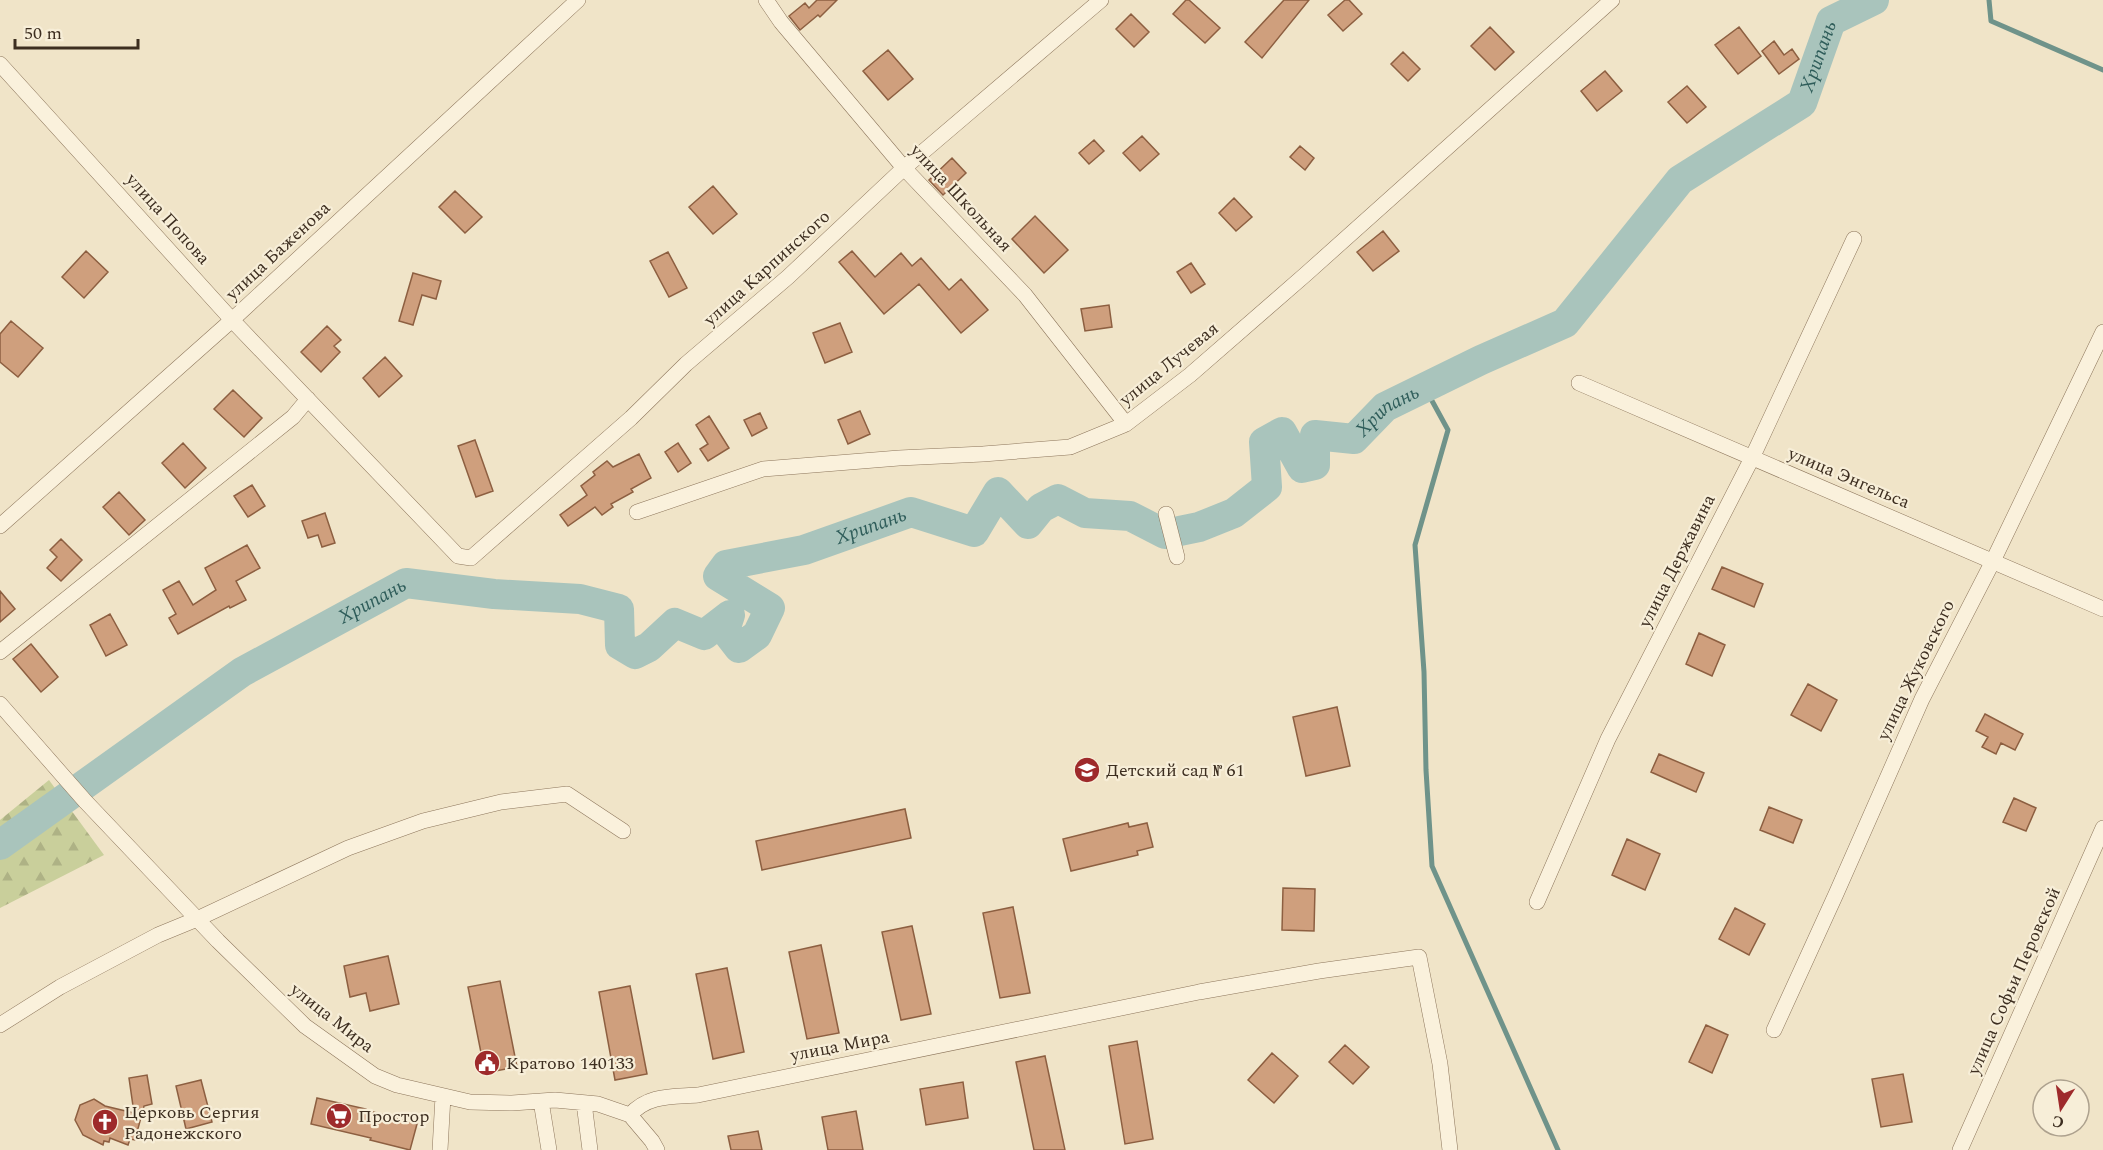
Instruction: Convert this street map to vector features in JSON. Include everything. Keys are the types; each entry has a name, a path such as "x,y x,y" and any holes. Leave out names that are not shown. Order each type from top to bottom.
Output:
{"street":[{"name":"улица Баженова","path":"0,526 232,320 578,0"},
{"name":"улица Школьная","path":"766,0 781,22 904,168 1025,295 1126,424"},
{"name":"улица Карпинского","path":"459,556 471,558 492,541 631,418 686,364 788,277 904,168 1101,0"},
{"name":"улица Лучевая","path":"637,512 762,469 1070,447 1126,424 1190,375 1306,274 1612,0"},
{"name":"улица Попова","path":"0,64 232,320 459,556"},
{"name":"улица Державина","path":"1537,902 1608,739 1752,458 1854,239"},
{"name":"улица Жуковского","path":"1774,1030 1922,699 1993,561 2103,332"},
{"name":"улица Энгельса","path":"1579,383 2103,609"},
{"path":"0,652 293,417 308,399"},
{"path":"1166,514 1177,557"},
{"name":"улица Мира","path":"0,704 85,801 197,919 305,1026 375,1076 397,1085 470,1102 541,1101 598,1104 630,1114 638,1105 661,1097 699,1095 1199,992 1319,971 1419,957 1440,1064 1450,1150"},
{"path":"0,1025 94,968 158,935 348,848 423,821 501,802 567,794 623,831"},
{"name":"улица Софьи Перовской","path":"1960,1150 2103,828"},
{"path":"440,1150 443,1096"},
{"path":"541,1101 549,1150"},
{"path":"584,1103 590,1150"},
{"path":"630,1114 657,1150"}],"green space":[{"path":"49,780 104,855 0,908 0,820"}],"building":[{"path":"817,0 837,0 820,17 818,15 800,30 789,16 805,3 809,8"},
{"path":"1186,0 1189,0 1220,28 1205,43 1173,14"},
{"path":"1284,0 1309,0 1262,58 1245,42"},
{"path":"1345,0 1349,0 1362,14 1343,31 1328,15"},
{"path":"1131,14 1149,32 1134,47 1116,29"},
{"path":"1490,27 1514,52 1495,70 1471,46"},
{"path":"1739,27 1761,56 1738,74 1715,45"},
{"path":"1774,41 1784,55 1792,49 1799,59 1779,74 1762,51"},
{"path":"888,50 913,79 888,100 863,71"},
{"path":"1403,52 1420,69 1408,81 1391,64"},
{"path":"1605,71 1622,91 1597,111 1581,91"},
{"path":"1687,86 1706,107 1687,123 1668,102"},
{"path":"1142,136 1159,154 1140,171 1123,153"},
{"path":"1094,140 1104,151 1089,164 1079,153"},
{"path":"1300,146 1314,158 1305,170 1290,157"},
{"path":"952,158 966,173 943,195 929,180"},
{"path":"713,186 737,214 713,234 689,207"},
{"path":"455,191 482,217 465,233 439,207"},
{"path":"1234,198 1252,217 1236,231 1219,213"},
{"path":"1035,216 1068,250 1044,273 1012,239"},
{"path":"1383,231 1399,251 1373,271 1357,252"},
{"path":"86,251 108,272 84,298 62,277"},
{"path":"852,251 875,277 901,253 912,266 921,258 949,290 961,279 988,310 961,333 919,284 884,314 839,262"},
{"path":"668,252 687,288 669,297 650,261"},
{"path":"1191,263 1205,284 1191,293 1177,272"},
{"path":"413,273 441,281 436,299 422,295 413,325 399,321"},
{"path":"1109,305 1112,327 1085,331 1081,309"},
{"path":"11,321 43,348 18,377 0,362 0,334"},
{"path":"840,323 852,352 825,363 813,333"},
{"path":"327,326 341,340 334,346 340,352 321,372 301,352"},
{"path":"385,357 402,376 379,397 363,378"},
{"path":"233,390 262,418 244,437 214,409"},
{"path":"860,411 870,434 848,444 838,420"},
{"path":"760,413 767,428 752,436 744,420"},
{"path":"709,416 729,448 708,461 700,449 708,444 696,425"},
{"path":"475,440 493,491 476,497 458,446"},
{"path":"183,443 206,468 185,488 162,463"},
{"path":"678,443 691,463 678,472 665,452"},
{"path":"639,454 651,478 631,489 633,492 611,504 613,507 602,515 595,507 568,526 560,515 587,495 581,486 595,475 593,472 607,461 613,467"},
{"path":"252,485 265,506 248,517 234,496"},
{"path":"119,492 145,520 129,535 103,507"},
{"path":"325,513 335,543 322,547 318,535 308,538 302,521"},
{"path":"61,539 82,560 61,581 47,568 57,557 50,550"},
{"path":"247,545 260,568 236,581 246,600 230,608 229,606 178,634 169,618 176,614 163,590 179,581 193,605 216,590 205,568"},
{"path":"1722,567 1763,584 1754,607 1712,589"},
{"path":"0,591 15,609 0,622"},
{"path":"110,614 127,645 106,656 90,625"},
{"path":"1699,633 1725,645 1712,676 1686,664"},
{"path":"31,644 58,677 41,692 13,659"},
{"path":"1808,684 1837,700 1821,731 1791,715"},
{"path":"1337,707 1350,766 1306,776 1293,717"},
{"path":"1985,714 2023,734 2015,750 2001,743 1996,754 1982,747 1988,737 1976,731"},
{"path":"1659,754 1704,773 1696,792 1651,772"},
{"path":"2014,798 2036,808 2026,831 2003,822"},
{"path":"1769,807 1802,820 1793,843 1760,830"},
{"path":"905,809 911,838 762,870 756,841"},
{"path":"1128,823 1129,827 1147,823 1153,847 1137,851 1138,855 1071,871 1063,839"},
{"path":"1627,839 1660,854 1645,890 1612,875"},
{"path":"1283,888 1315,889 1314,931 1282,930"},
{"path":"1013,907 1030,993 1000,998 983,913"},
{"path":"1735,908 1765,924 1749,955 1719,939"},
{"path":"912,926 931,1014 901,1020 882,932"},
{"path":"821,945 839,1033 807,1039 789,952"},
{"path":"388,956 399,1004 370,1011 366,993 350,997 344,966"},
{"path":"727,968 744,1052 713,1059 696,974"},
{"path":"500,981 517,1067 485,1073 468,987"},
{"path":"630,986 647,1074 615,1080 599,992"},
{"path":"1706,1025 1728,1035 1712,1073 1689,1062"},
{"path":"1137,1041 1153,1139 1125,1144 1109,1046"},
{"path":"1345,1045 1369,1067 1353,1084 1329,1062"},
{"path":"1272,1053 1298,1076 1274,1103 1248,1080"},
{"path":"1045,1056 1065,1150 1034,1150 1016,1062"},
{"path":"1903,1074 1912,1122 1881,1127 1872,1079"},
{"name":"Церковь Сергия Радонежского","path":"147,1075 152,1104 144,1106 135,1140 130,1139 128,1145 110,1138 109,1142 104,1141 103,1145 83,1135 75,1120 80,1105 94,1099 105,1106 134,1113 129,1078"},
{"path":"201,1080 212,1122 186,1129 176,1086"},
{"path":"963,1082 968,1118 926,1125 920,1089"},
{"path":"317,1098 417,1124 410,1150 311,1124"},
{"path":"856,1111 863,1150 828,1150 822,1117"},
{"path":"758,1131 762,1150 731,1150 728,1136"}],"waterway":[{"name":"Хрипань","path":"0,845 242,672 406,583 494,594 580,599 619,609 620,645 635,654 649,647 675,623 704,635 730,615 725,630 739,648 757,635 770,608 718,576 726,565 804,550 911,512 974,532 998,492 1028,524 1041,508 1058,499 1085,513 1130,516 1165,534 1199,527 1234,513 1267,487 1264,442 1282,432 1302,468 1315,465 1315,435 1354,439 1385,407 1481,360 1565,323 1680,180 1802,103 1831,21 1874,0"},
{"path":"1989,0 1991,21 2103,70"},
{"path":"1425,388 1448,430 1415,545 1424,672 1426,770 1432,866 1558,1150"}],"place":[{"name":"Детский сад № 61","path":"1087,770"},
{"name":"Кратово 140133","path":"487,1063"},
{"name":"Простор","path":"339,1116"},
{"name":"Церковь Сергия Радонежского","path":"105,1122"}]}
